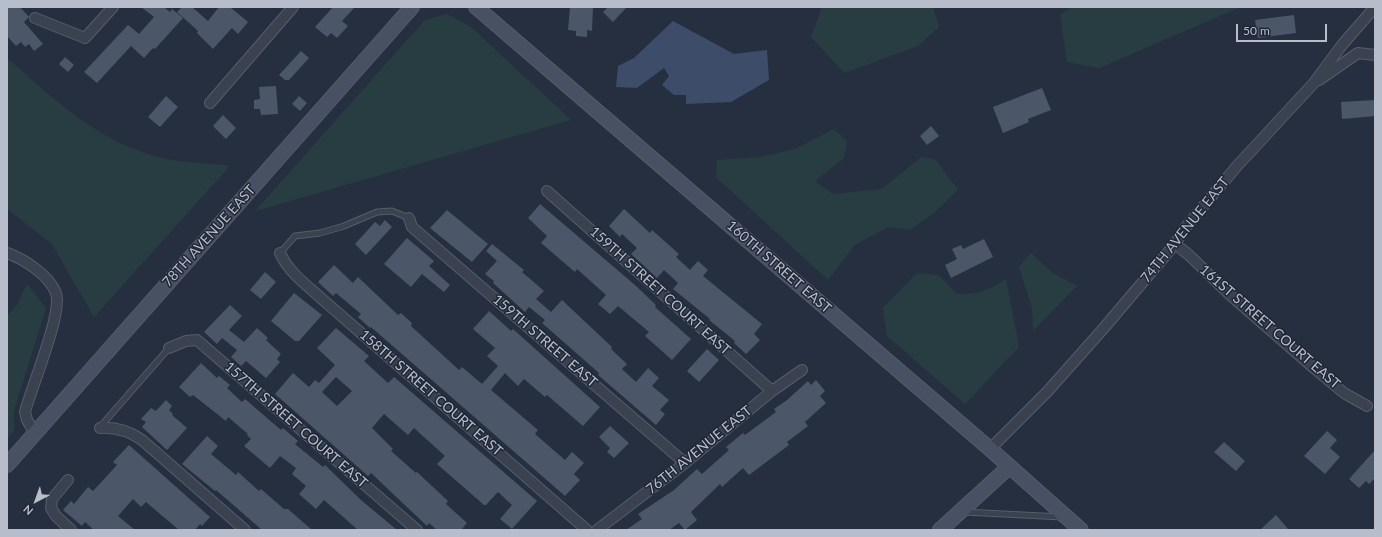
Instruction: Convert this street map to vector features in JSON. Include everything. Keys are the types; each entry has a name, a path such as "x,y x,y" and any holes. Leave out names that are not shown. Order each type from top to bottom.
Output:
{"main road":[{"name":"78TH AVENUE EAST","path":"7,465 412,7"},
{"name":"160TH STREET EAST","path":"476,7 990,449 1081,530"},
{"path":"940,530 1009,467"}],"street":[{"path":"35,18 85,38 113,7"},
{"path":"210,104 292,7"},
{"name":"74TH AVENUE EAST","path":"990,449 1047,392 1175,244 1185,228 1237,166 1313,84 1342,45 1375,7"},
{"path":"1313,84 1358,53 1375,55"},
{"name":"159TH STREET COURT EAST","path":"547,191 772,391"},
{"name":"159TH STREET EAST","path":"409,218 412,227 685,463"},
{"name":"161ST STREET COURT EAST","path":"1175,244 1189,255 1229,294 1315,369 1344,393 1367,406"},
{"path":"7,253 27,263 38,271 54,290 57,303 52,326 25,412 34,434"},
{"name":"158TH STREET COURT EAST","path":"280,253 285,264 317,295 587,530"},
{"name":"157TH STREET COURT EAST","path":"169,348 186,341 197,340 417,530"},
{"name":"76TH AVENUE EAST","path":"597,530 685,463 772,391 802,370"},
{"path":"100,428 118,429 132,434 142,440 244,530"},
{"path":"68,480 52,499 51,508 56,516 71,530"}],"lane":[{"path":"280,253 295,236 320,233 344,226 377,212 392,211 409,218"},
{"path":"100,428 169,348"},
{"path":"961,511 1067,518"}],"green space":[{"path":"822,7 933,7 939,27 918,46 844,73 811,37"},
{"path":"1071,7 1241,7 1099,68 1067,62 1060,15"},
{"path":"447,14 471,27 571,120 255,211 425,20"},
{"path":"7,58 60,104 79,118 119,143 140,152 163,158 230,166 94,317 52,244 7,209"},
{"path":"834,129 847,141 844,158 815,181 833,194 882,189 921,157 935,159 958,190 935,212 910,230 888,227 855,245 828,280 716,177 717,160 761,157 795,149"},
{"path":"1031,253 1053,273 1077,286 1033,331 1032,308 1019,267"},
{"path":"917,273 939,275 957,294 977,293 1006,279 1019,347 965,404 887,336 883,308"},
{"path":"27,284 46,308 14,411 14,430 7,438 7,316 17,305"}],"water":[{"path":"673,21 734,54 767,50 769,80 731,102 686,104 686,95 674,95 662,85 669,76 664,68 637,88 616,87 618,66 634,58"}],"building":[{"path":"7,7 20,7 29,17 24,22 43,44 34,51 29,44 25,47 21,42 16,46 7,36"},
{"path":"141,7 164,7 170,12 172,9 183,18 155,49 153,48 144,58 131,46 97,83 84,72 128,25 139,34 154,17"},
{"path":"182,7 192,7 208,21 219,7 230,7 248,22 238,34 232,28 213,49 197,33 198,31 177,12"},
{"path":"333,7 355,7 342,21 348,26 337,38 331,33 327,37 315,27"},
{"path":"570,7 593,7 592,31 587,30 587,37 576,36 576,31 568,30"},
{"path":"608,7 627,7 613,22 603,12"},
{"path":"1294,15 1296,33 1258,38 1255,20"},
{"path":"301,51 309,58 289,80 285,80 279,75"},
{"path":"65,57 74,65 68,72 59,64"},
{"path":"276,86 278,114 261,115 260,109 254,109 254,100 260,99 259,87"},
{"path":"1042,88 1051,110 1028,119 1029,122 1003,133 993,107"},
{"path":"166,96 178,107 160,127 148,117"},
{"path":"299,96 307,103 300,111 292,104"},
{"path":"1375,100 1375,116 1342,119 1341,102"},
{"path":"223,115 236,128 226,139 213,126"},
{"path":"931,126 939,136 927,145 920,136"},
{"path":"540,204 635,285 656,305 655,307 691,339 672,360 645,336 649,332 618,306 610,314 598,304 606,295 577,269 575,272 541,243 547,236 528,218"},
{"path":"624,209 650,233 652,230 679,254 676,257 690,270 698,261 708,270 703,276 762,324 754,334 760,340 746,354 734,343 735,341 673,289 678,283 664,270 657,278 631,254 637,248 622,234 620,237 609,226"},
{"path":"447,210 488,244 472,262 430,228"},
{"path":"385,220 392,227 366,255 355,244 375,222 380,226"},
{"path":"407,238 434,261 429,266 450,285 444,292 422,274 411,287 384,264"},
{"path":"984,239 993,257 951,278 945,265 957,259 952,249 961,245 963,249"},
{"path":"492,244 524,270 522,272 544,291 536,299 551,312 562,300 612,347 611,349 627,364 622,369 636,382 648,368 659,378 652,386 669,400 660,410 665,414 656,425 598,375 599,373 542,323 545,320 529,307 525,312 493,283 494,281 485,274 497,261 486,251"},
{"path":"334,265 353,283 358,277 398,315 401,313 412,323 411,326 459,370 462,367 482,384 498,366 487,356 495,348 473,329 489,311 511,331 513,329 600,407 583,426 547,395 545,397 524,379 518,386 505,373 491,390 538,430 535,434 565,460 572,452 584,463 574,474 580,480 565,496 371,327 370,328 358,317 361,314 336,293 333,296 318,282"},
{"path":"265,272 276,282 261,299 250,290"},
{"path":"294,293 322,315 299,341 295,341 271,321"},
{"path":"230,305 242,316 229,330 244,342 257,328 268,338 266,340 281,354 277,359 280,362 266,378 246,361 241,366 231,357 237,350 222,338 217,344 204,332"},
{"path":"336,328 369,356 364,361 388,383 394,377 537,501 512,529 500,519 512,505 498,492 486,505 484,505 437,464 445,456 414,428 408,435 384,414 372,428 393,449 391,451 416,473 417,472 448,501 446,504 467,523 461,530 437,530 429,523 427,526 371,473 368,476 275,394 293,373 309,387 315,380 319,383 335,365 317,348","holes":["336,377 352,391 337,406 322,392"]},
{"path":"707,349 719,360 699,382 687,371"},
{"path":"201,363 217,378 219,376 230,385 227,388 242,402 245,399 281,430 283,428 298,441 295,444 323,467 325,465 361,500 397,530 358,530 324,500 316,509 299,494 306,486 292,474 296,468 280,456 270,468 244,446 251,439 247,435 248,434 228,417 226,421 193,395 190,397 179,387"},
{"path":"816,380 825,391 820,396 826,403 805,422 808,426 787,442 789,445 749,475 743,468 722,487 720,484 691,512 697,520 685,530 679,523 669,530 626,530 642,519 638,514 674,490 697,469 702,474 729,450 726,447 743,433 745,435 776,412 774,409 787,400 808,381 811,385"},
{"path":"166,400 172,406 169,410 173,414 172,415 187,428 167,450 142,427 146,422 141,419 151,408 156,411"},
{"path":"610,426 629,443 614,458 607,452 610,448 599,437"},
{"path":"1327,431 1337,440 1330,448 1340,457 1325,474 1304,456"},
{"path":"207,436 218,446 211,454 236,475 238,472 259,491 261,489 284,509 288,509 312,530 262,530 216,490 215,491 182,464"},
{"path":"1224,442 1245,461 1236,471 1214,452"},
{"path":"129,445 210,517 202,526 200,524 195,530 179,530 146,502 141,507 133,499 118,516 135,530 94,530 85,522 82,526 63,510 71,501 74,504 88,487 93,491 117,465 113,462"},
{"path":"1375,450 1375,478 1369,484 1366,481 1359,488 1349,479"},
{"path":"1276,515 1289,530 1260,530"}]}
